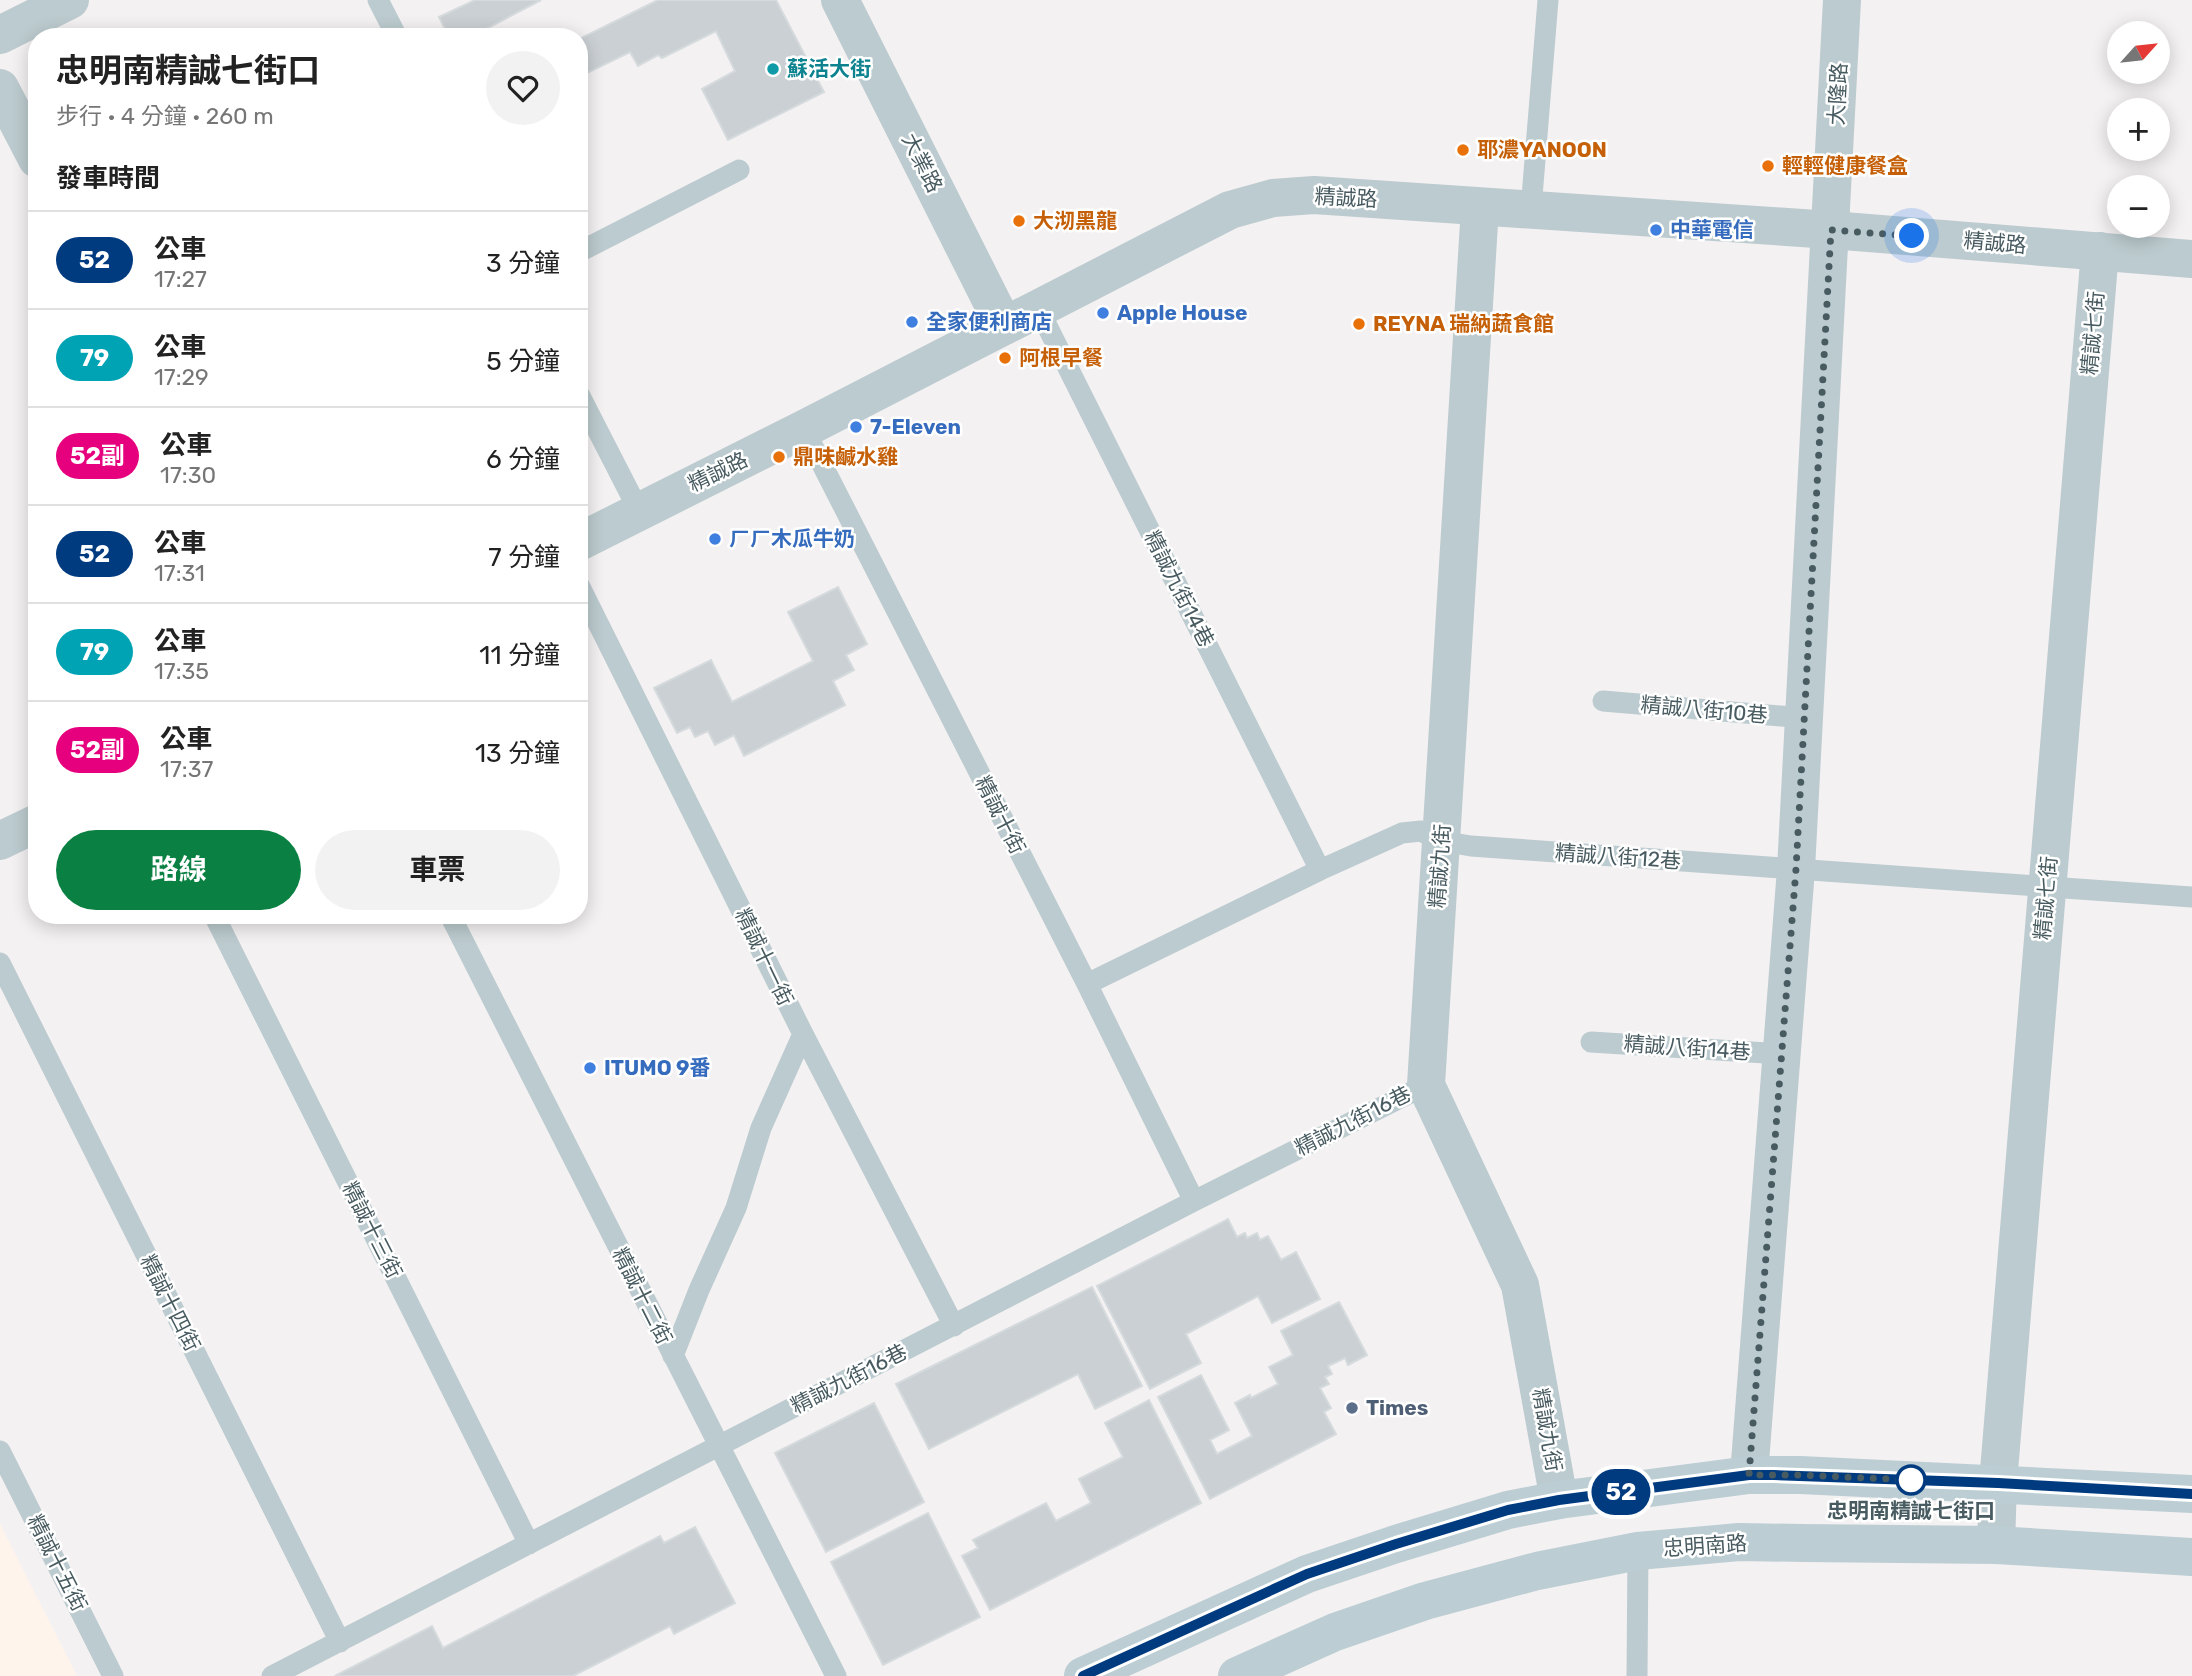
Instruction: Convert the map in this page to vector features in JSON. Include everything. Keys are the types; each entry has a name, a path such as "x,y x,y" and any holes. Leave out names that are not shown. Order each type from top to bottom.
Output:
{"main road":[{"path":"1083,1676 1307,1574 1508,1510 1559,1500 1749,1475 1998,1483 2192,1494"},
{"name":"忠明南路","path":"1237,1676 1335,1632 1425,1601 1537,1571 1638,1551 1739,1542 1996,1545 2192,1557"}],"street":[{"path":"0,36 70,0"},
{"name":"大業路","path":"840,0 1003,326"},
{"name":"大隆路","path":"1749,1475 1796,869 1842,0"},
{"path":"0,88 28,142"},
{"name":"精誠路","path":"588,537 1230,210 1273,198 1314,195 1531,209 2192,258"},
{"name":"精誠九街","path":"1480,207 1426,1085 1520,1285 1559,1500"},
{"name":"精誠七街","path":"1996,1545 1998,1483 2100,251"},
{"path":"0,841 28,827"}],"lane":[{"path":"378,0 392,28"},
{"path":"1531,209 1548,0"},
{"path":"588,247 739,170"},
{"name":"精誠九街14巷","path":"1038,308 1321,870"},
{"path":"588,412 639,511"},
{"name":"精誠十街","path":"804,429 1087,984 1194,1201"},
{"name":"精誠十一街","path":"588,603 803,1034 954,1326"},
{"name":"精誠八街10巷","path":"1603,701 1804,718"},
{"path":"1087,984 1402,833 1421,831 1441,841"},
{"name":"精誠八街12巷","path":"1441,841 1471,846 2192,897"},
{"name":"精誠十三街","path":"219,924 529,1544"},
{"name":"精誠十二街","path":"455,924 836,1676"},
{"name":"精誠十四街","path":"0,963 340,1642"},
{"path":"673,1356 736,1208 761,1128 803,1034"},
{"name":"精誠八街14巷","path":"1591,1042 1782,1054"},
{"name":"精誠九街16巷","path":"272,1676 1194,1201 1426,1085"},
{"name":"精誠十五街","path":"0,1451 113,1676"},
{"path":"1637,1676 1638,1551"}],"shaded area":[{"path":"0,1524 77,1676 0,1676"}],"building":[{"path":"475,0 541,0 488,28 444,28 439,17"},
{"name":"蘇活大街","path":"658,0 776,0 824,92 728,140 702,89 735,71 716,31 662,58 658,55 638,66 630,52 588,73 588,35"},
{"path":"838,587 867,644 846,655 854,670 833,681 845,705 744,756 734,735 715,745 708,731 695,737 690,727 677,733 654,688 711,660 732,702 813,661 788,612"},
{"path":"1228,1219 1237,1237 1245,1233 1247,1238 1257,1233 1260,1240 1268,1236 1281,1260 1296,1252 1320,1299 1272,1323 1258,1296 1186,1334 1201,1363 1150,1389 1097,1286"},
{"path":"1092,1287 1142,1386 1095,1409 1078,1374 929,1449 896,1384"},
{"path":"1339,1302 1367,1355 1348,1365 1345,1358 1328,1366 1332,1374 1325,1377 1329,1384 1320,1388 1331,1408 1324,1412 1336,1434 1210,1499 1158,1397 1201,1375 1229,1430 1210,1440 1217,1454 1252,1436 1235,1403 1278,1384 1269,1367 1293,1355 1281,1331"},
{"path":"1149,1400 1201,1503 990,1610 962,1556 978,1548 973,1540 1046,1503 1056,1521 1091,1503 1079,1479 1123,1457 1105,1423"},
{"path":"874,1403 924,1502 826,1552 775,1453"},
{"path":"928,1513 980,1617 883,1665 831,1562"},
{"path":"695,1527 735,1603 674,1634 670,1626 573,1676 335,1676 432,1626 443,1648 660,1536 664,1543"}],"bus line":[{"name":"52","path":"1083,1676 1170,1634 1307,1574 1508,1510 1559,1500 1749,1475 1998,1483 2192,1494"}],"place":[{"name":"蘇活大街","path":"773,69"},
{"name":"耶濃YANOON","path":"1463,150"},
{"name":"輕輕健康餐盒","path":"1768,166"},
{"name":"大沏黑龍","path":"1019,221"},
{"name":"中華電信","path":"1656,230"},
{"name":"Apple House","path":"1103,313"},
{"name":"全家便利商店","path":"912,322"},
{"name":"REYNA 瑞納蔬食館","path":"1359,324"},
{"name":"阿根早餐","path":"1005,358"},
{"name":"7-Eleven","path":"856,427"},
{"name":"鼎味鹹水雞","path":"779,457"},
{"name":"ㄏㄏ木瓜牛奶","path":"715,539"},
{"name":"ITUMO 9番","path":"590,1068"},
{"name":"Times","path":"1352,1408"},
{"name":"忠明南精誠七街口","path":"1911,1480"}],"route":[{"path":"1911,1480 1749,1475 1796,869 1831,230 1912,236"}]}
